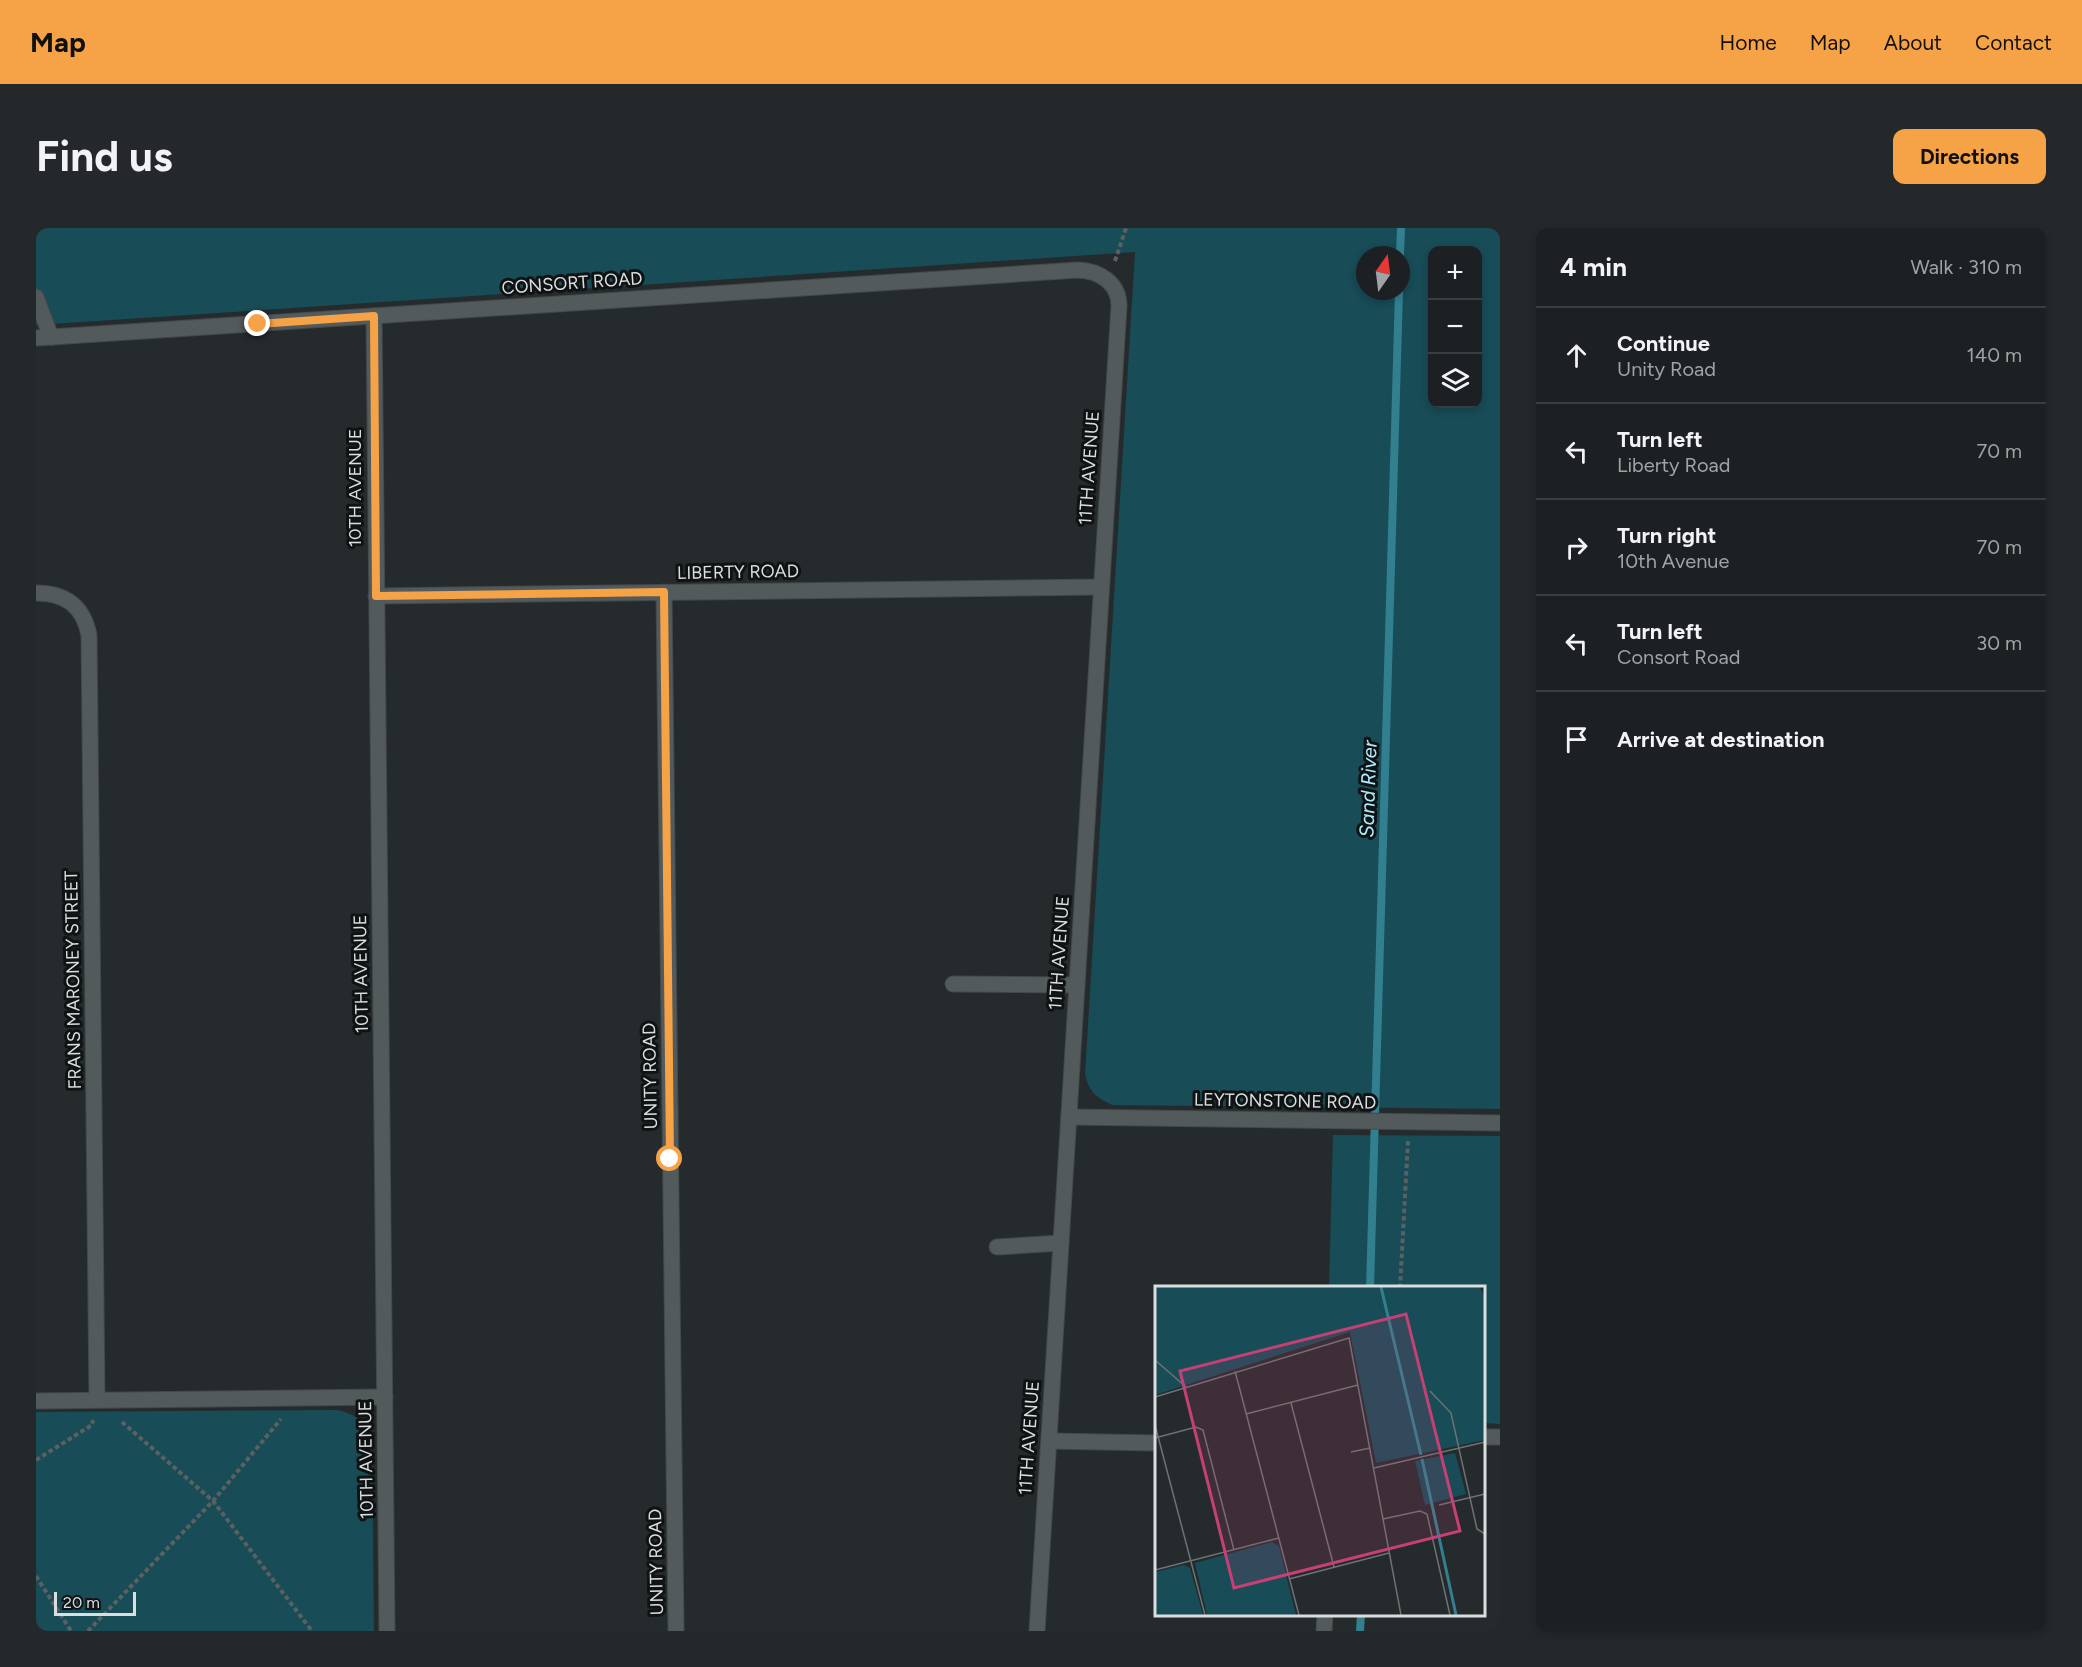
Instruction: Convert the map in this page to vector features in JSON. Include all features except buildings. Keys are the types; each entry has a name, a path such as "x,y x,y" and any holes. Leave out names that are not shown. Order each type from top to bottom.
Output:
{"street":[{"name":"CONSORT ROAD","path":"43,338 1078,270 1096,273 1108,281"},
{"name":"11TH AVENUE","path":"1037,1631 1119,301 1108,281"},
{"path":"36,297 43,338"},
{"name":"10TH AVENUE","path":"374,316 387,1631"},
{"name":"LIBERTY ROAD","path":"376,596 1101,587"},
{"name":"UNITY ROAD","path":"664,592 676,1631"},
{"name":"FRANS MARONEY STREET","path":"36,593 53,594 75,606 82,615 89,635 96,1400"},
{"path":"953,984 1077,985"},
{"name":"LEYTONSTONE ROAD","path":"1069,1117 1500,1123"},
{"path":"997,1247 1061,1243"},
{"path":"36,1401 385,1397"},
{"path":"1049,1441 1155,1443"}],"path":[{"path":"1108,281 1126,228"},
{"path":"1400,1286 1409,1122"},
{"path":"88,1631 213,1501 299,1398"},
{"path":"36,1460 92,1425 96,1400"},
{"path":"96,1400 213,1501 312,1631"},
{"path":"36,1576 71,1631"}],"shaded area":[{"path":"36,228 1500,228 1500,1109 1113,1105 1102,1100 1091,1090 1085,1074 1135,252 36,325"},
{"path":"1333,1135 1500,1136 1500,1424 1485,1423 1485,1286 1329,1286"},
{"path":"337,1410 356,1417 364,1425 372,1443 374,1631 36,1631 36,1412"}],"waterway":[{"name":"Sand River","path":"1400,246 1401,228"},
{"name":"Sand River","path":"1370,1286 1399,300"},
{"name":"Sand River","path":"1360,1631 1361,1616"}],"route":[{"path":"258,324 374,316 376,596 664,592 670,1159"}]}
